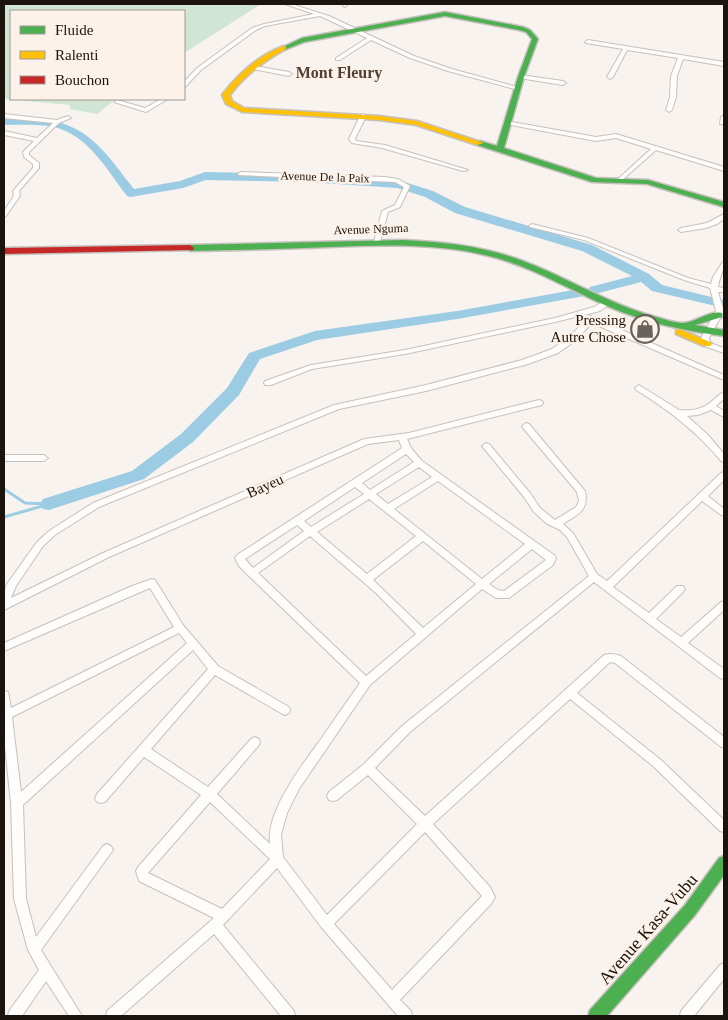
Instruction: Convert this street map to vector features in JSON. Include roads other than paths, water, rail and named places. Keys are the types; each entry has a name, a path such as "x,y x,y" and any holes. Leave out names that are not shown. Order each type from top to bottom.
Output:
{"street":[{"path":"287,4 321,15 420,60 519,83 563,83"},
{"path":"500,148 519,83 535,39 528,31 521,28 445,14 312,37 292,44 255,68 245,75 226,95 229,102 236,108 253,111 363,116 417,123 500,148 595,180 648,182 724,205"},
{"path":"185,84 200,68 254,30 264,26 321,15"},
{"path":"338,59 370,38"},
{"path":"588,42 724,64"},
{"path":"610,77 626,48"},
{"path":"669,110 673,97 674,76 681,57"},
{"path":"255,68 289,74"},
{"path":"117,102 146,110 163,100"},
{"path":"4,116 55,124"},
{"path":"363,116 352,140 383,146 465,170"},
{"path":"722,123 724,116"},
{"path":"4,215 17,196 16,191 36,168 35,162 25,154 55,124 68,118"},
{"path":"507,123 596,139 616,136 724,169"},
{"path":"4,133 39,140"},
{"path":"620,180 655,148"},
{"name":"Avenue De la Paix","path":"242,174 396,180 406,187 398,206 388,208 385,211 377,242"},
{"path":"681,230 701,228 714,223 724,216"},
{"path":"532,226 586,239 714,290 724,290"},
{"name":"Avenue Nguma","path":"4,251 420,242 474,249 503,257 532,268 608,303 653,320 676,326 724,333"},
{"path":"722,313 714,290 717,274 724,264"},
{"path":"268,383 311,367 405,352 579,315 608,303"},
{"path":"676,326 707,320 722,313"},
{"path":"707,344 705,338 708,331 722,313"},
{"path":"579,315 724,378"},
{"path":"4,604 12,584 40,544 52,533 96,505 337,407 426,388 525,362 555,350 572,339 590,320"},
{"path":"653,320 724,351"},
{"path":"638,388 679,413 711,442 724,459"},
{"path":"679,413 693,414 712,407 724,395"},
{"name":"Bayeu","path":"4,604 106,555 360,444 377,439 402,437 539,403"},
{"path":"712,407 724,414"},
{"path":"526,426 581,491 583,501 579,509 556,524"},
{"path":"356,483 496,594 506,595 550,562 551,558 419,463 408,449 402,437"},
{"path":"486,446 527,495 537,510 549,521 570,535 594,577 724,675"},
{"path":"366,682 252,573 242,563 240,558 408,449"},
{"path":"4,458 44,458"},
{"path":"252,573 310,532 419,463"},
{"path":"607,587 724,476"},
{"path":"387,509 439,477"},
{"path":"703,497 724,513"},
{"path":"298,521 366,580 423,635"},
{"path":"366,580 422,537"},
{"path":"278,859 275,835 282,812 295,785 366,682 532,544"},
{"path":"333,796 368,768 406,729 594,577"},
{"path":"4,646 150,583 154,584 180,628 214,669 285,710"},
{"path":"650,619 680,589"},
{"path":"681,643 724,604"},
{"path":"6,716 180,628"},
{"path":"17,802 193,644"},
{"path":"326,924 425,824 604,660 617,659 724,743"},
{"path":"100,798 214,669"},
{"path":"570,693 658,763 724,827"},
{"path":"4,695 17,802 20,899 34,950 76,1016"},
{"path":"255,742 142,874 146,879 219,920 289,1016"},
{"path":"143,750 210,795 278,859 326,924 406,1016"},
{"path":"368,768 425,824 486,890 489,897 392,999"},
{"path":"34,950 107,850"},
{"path":"112,1016 219,920 278,859"},
{"name":"Avenue Kasa-Vubu","path":"596,1016 690,910 724,863"},
{"path":"686,1016 724,969"},
{"path":"14,1016 46,971"}],"waterway":[{"path":"4,122 48,123 73,131 83,137 101,154 131,193 183,184 205,176 307,178 398,184 429,194 460,210 587,248 644,277"},
{"path":"595,290 644,277"},
{"path":"644,277 657,288 724,304"},
{"path":"49,504 138,475 187,438 233,391 254,356 315,336 457,315 579,293"},
{"path":"4,489 25,503 49,504"},
{"path":"4,517 46,505"}],"place":[{"name":"Pressing Autre Chose","path":"645,329"}],"district":[{"name":"Mont Fleury","path":"339,72"}]}
